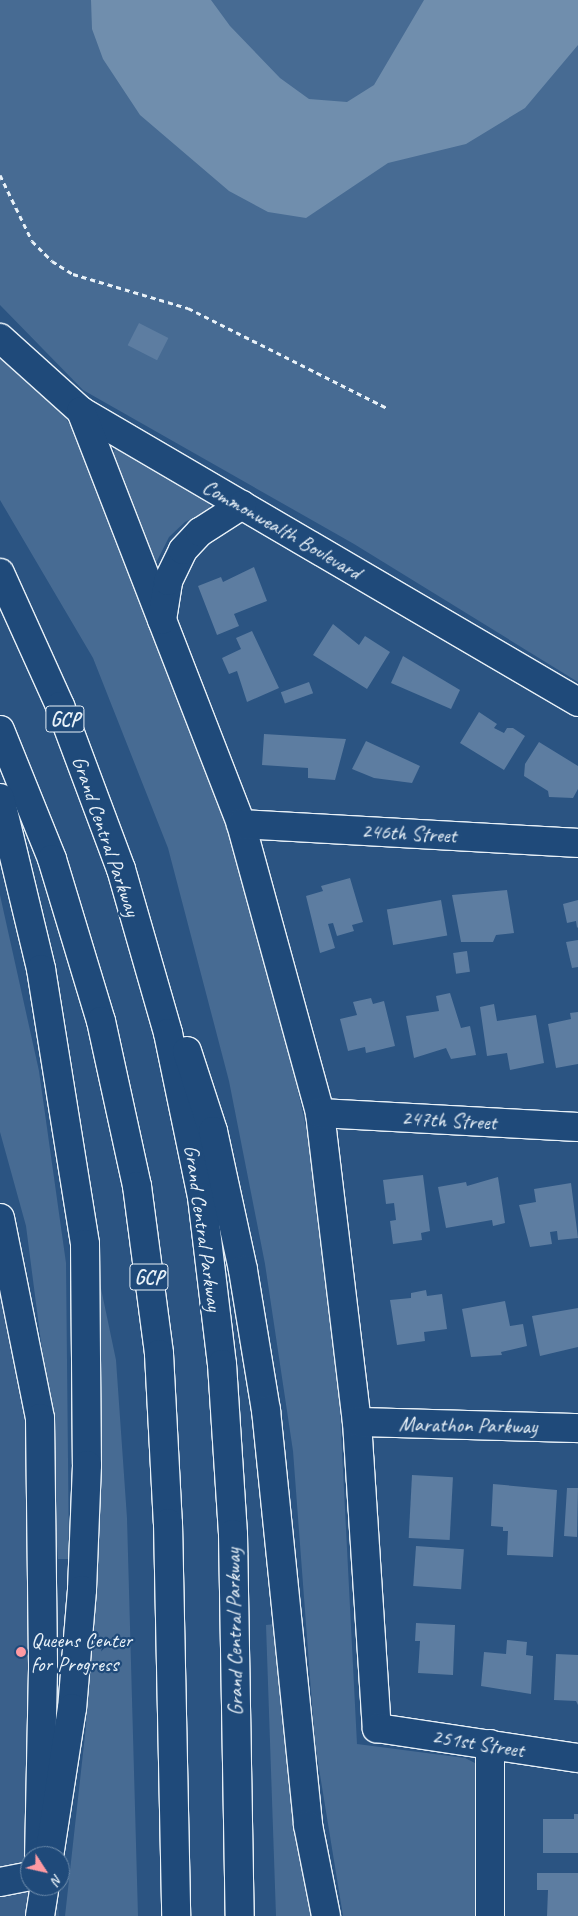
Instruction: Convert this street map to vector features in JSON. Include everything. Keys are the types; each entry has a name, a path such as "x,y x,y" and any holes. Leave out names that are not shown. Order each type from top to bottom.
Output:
{"main road":[{"name":"Commonwealth Boulevard","path":"0,338 81,411 578,702"},
{"path":"81,411 241,824 320,1113 357,1422"},
{"path":"162,621 168,581 182,550 200,532 242,505"},
{"name":"Grand Central Parkway","path":"0,573 60,706 121,869 168,1033 202,1197 222,1364 233,1534 240,1916"},
{"name":"GCP","path":"0,730 52,859 101,1020 137,1186 160,1374 168,1523 176,1916"},
{"path":"0,798 41,969 86,1244 87,1465 82,1590 72,1708 51,1846"},
{"name":"246th Street","path":"241,824 578,843"},
{"path":"121,869 168,992 214,1131 243,1270 266,1410 308,1826 326,1916"},
{"name":"247th Street","path":"320,1113 578,1127"},
{"path":"0,1218 40,1418 43,1669 39,1846"},
{"name":"Marathon Parkway","path":"357,1422 578,1428"},
{"name":"251st Street","path":"357,1422 377,1728 578,1758"},
{"path":"490,1744 490,1916"},
{"path":"0,1882 20,1878"},
{"path":"38,1896 39,1916"},
{"path":"39,1916 43,1896"}],"path":[{"path":"0,175 32,241 52,262 73,274 188,308 387,408"}],"shaded area":[{"path":"0,0 578,0 578,682 354,544 83,390 0,305"},
{"path":"91,0 211,0 230,26 280,78 309,99 347,102 374,85 424,0 578,0 578,45 525,108 466,144 388,163 306,218 268,212 229,191 140,115 103,59 92,29"},
{"path":"0,358 60,410 80,439 233,834 274,984 320,1190 337,1353 357,1744 465,1758 477,1764 478,1916 343,1916 315,1744 293,1451 265,1264 229,1081 168,848 93,658 0,500"},
{"path":"117,445 208,500 211,509 185,522 169,537 155,565 112,456"},
{"path":"0,895 39,1071 66,1263 69,1559 58,1559 45,1373 26,1226 0,1132"},
{"path":"94,1255 116,1360 127,1518 138,1916 65,1916 67,1896 70,1896 70,1871 86,1726 94,1487"},
{"name":"Queens Center for Progress","path":"0,1268 31,1448 30,1846 20,1846 20,1896 58,1896 59,1916 0,1916"},
{"path":"275,1624 316,1916 276,1916 266,1625"}],"building":[{"path":"139,323 168,338 157,360 128,345"},
{"path":"254,567 267,601 234,614 239,626 217,635 198,586 221,577 223,582"},
{"path":"333,624 359,645 365,636 390,652 367,689 313,655"},
{"path":"252,631 279,688 247,702 237,671 229,674 222,658 241,649 236,638"},
{"path":"403,656 460,690 451,709 391,683"},
{"path":"309,682 313,693 285,704 281,692"},
{"path":"479,712 497,724 494,728 504,733 507,728 513,728 525,736 504,770 460,743"},
{"path":"264,734 346,739 335,780 308,778 308,768 262,765"},
{"path":"366,741 420,766 412,783 374,778 352,769"},
{"path":"539,742 578,766 578,789 573,798 549,797 548,791 524,776 525,764"},
{"path":"350,878 363,922 352,925 354,931 337,936 333,923 328,924 335,948 320,953 306,896 323,891 321,886"},
{"path":"507,890 514,933 496,935 493,942 461,942 452,895"},
{"path":"441,900 447,935 393,945 387,910"},
{"path":"578,900 577,928 576,921 567,923 563,904"},
{"path":"578,940 578,967 572,968 566,942"},
{"path":"467,951 470,972 456,974 453,953"},
{"path":"450,993 461,1028 470,1026 476,1055 451,1059 446,1048 414,1058 406,1016 439,1011 436,996"},
{"path":"371,998 373,1004 384,1001 395,1046 366,1053 365,1047 348,1051 340,1019 357,1015 353,1002"},
{"path":"494,1004 497,1021 536,1015 544,1063 510,1070 507,1053 487,1056 480,1007"},
{"path":"578,1012 578,1064 556,1068 548,1024 571,1019 570,1013"},
{"path":"423,1175 430,1231 421,1233 422,1240 393,1244 390,1221 396,1220 394,1203 386,1204 383,1180"},
{"path":"498,1177 505,1223 493,1226 492,1220 446,1228 438,1187 466,1182 467,1186"},
{"path":"571,1183 578,1238 558,1240 557,1231 550,1232 552,1244 530,1247 519,1205 536,1202 534,1189"},
{"path":"426,1290 427,1296 442,1294 447,1329 424,1332 425,1341 397,1345 390,1300 411,1298 411,1293"},
{"path":"505,1301 510,1326 523,1324 527,1346 501,1352 502,1355 471,1357 462,1309"},
{"path":"578,1308 578,1347 540,1356 532,1316"},
{"path":"412,1475 453,1477 450,1540 409,1538"},
{"path":"493,1484 557,1490 553,1557 507,1555 508,1531 503,1531 503,1527 491,1526"},
{"path":"567,1488 578,1488 577,1537 564,1536"},
{"path":"416,1546 464,1549 461,1589 413,1586"},
{"path":"416,1623 455,1625 453,1675 418,1673 420,1641 415,1641"},
{"path":"507,1640 527,1642 526,1655 533,1656 531,1694 481,1686 484,1652 506,1654"},
{"path":"556,1654 578,1655 578,1705 576,1701 554,1700"},
{"path":"574,1814 578,1814 578,1853 543,1853 543,1819 574,1819"},
{"path":"537,1873 578,1873 578,1916 547,1916 548,1890 537,1890"}],"place":[{"name":"Queens Center for Progress","path":"21,1652"}]}
